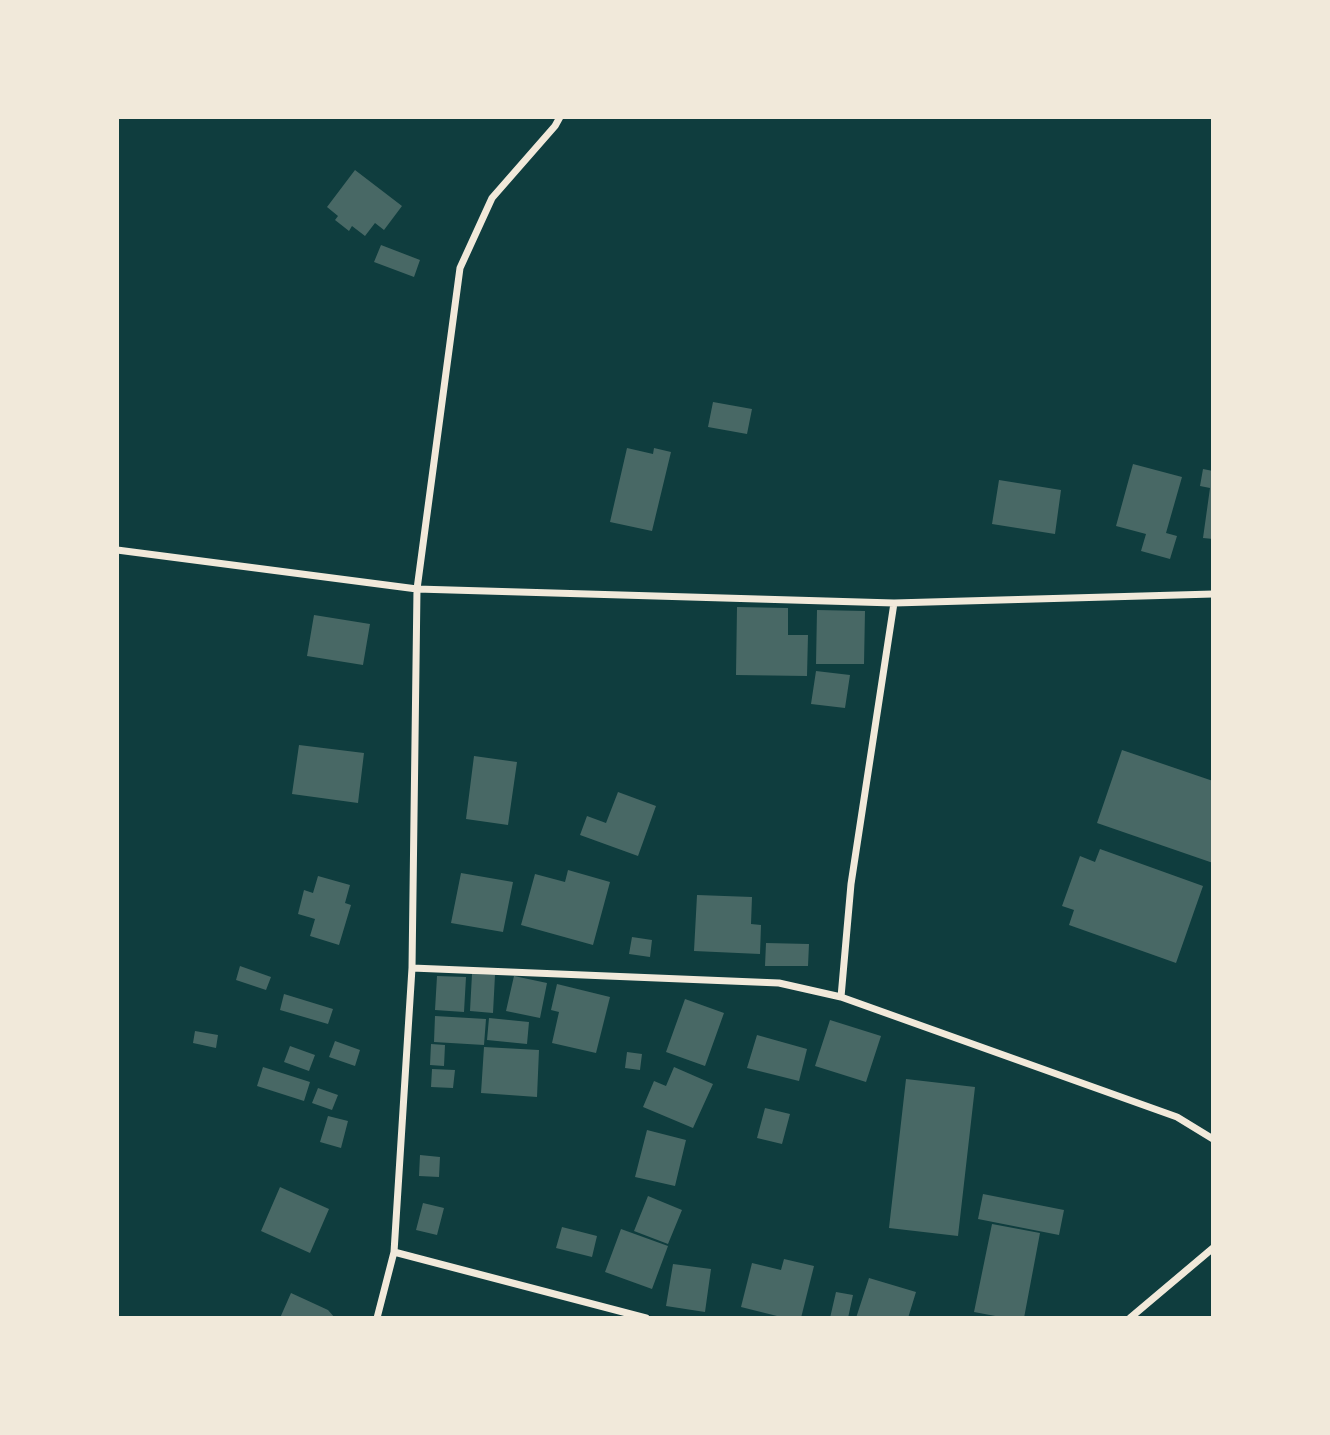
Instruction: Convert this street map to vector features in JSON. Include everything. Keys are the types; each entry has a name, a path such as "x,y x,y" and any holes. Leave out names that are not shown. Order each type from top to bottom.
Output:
{"street":[{"path":"377,1318 394,1252 412,968 417,589 460,268 492,198 560,117"},
{"path":"117,550 417,589 894,603 1213,594"},
{"path":"841,997 850,884 894,603"},
{"path":"412,968 779,983 841,997 1177,1117 1213,1139"},
{"path":"1130,1318 1213,1248"},
{"path":"394,1252 646,1318"}],"building":[{"path":"355,170 402,206 384,230 375,223 365,236 352,226 349,231 335,220 338,216 327,207"},
{"path":"381,245 420,260 414,277 374,262"},
{"path":"713,402 752,409 747,434 708,427"},
{"path":"627,448 653,454 654,448 671,452 652,531 610,522"},
{"path":"1133,464 1182,477 1166,533 1177,536 1170,559 1141,551 1146,534 1116,526"},
{"path":"1203,469 1213,471 1213,539 1203,538 1210,488 1200,486"},
{"path":"999,480 1061,490 1055,534 992,524"},
{"path":"737,607 788,608 788,635 808,635 807,676 736,675"},
{"path":"817,610 865,611 864,664 816,664"},
{"path":"314,615 370,624 363,665 307,656"},
{"path":"816,671 850,675 845,708 811,704"},
{"path":"299,745 364,753 358,803 292,794"},
{"path":"1122,750 1213,781 1213,863 1097,823"},
{"path":"474,756 517,762 508,825 466,819"},
{"path":"618,792 656,806 638,856 580,835 587,816 606,823"},
{"path":"1100,849 1203,886 1176,963 1069,925 1074,910 1062,906 1080,856 1095,862"},
{"path":"568,870 610,882 593,945 521,925 535,874 565,882"},
{"path":"461,873 513,882 503,932 451,923"},
{"path":"318,876 350,885 345,903 351,905 339,945 310,936 315,919 298,914 304,890 313,893"},
{"path":"697,895 752,897 751,924 761,925 760,954 694,951"},
{"path":"632,937 652,940 650,957 629,954"},
{"path":"766,943 809,944 808,966 765,966"},
{"path":"240,966 271,977 266,990 236,980"},
{"path":"472,974 495,975 493,1013 470,1011"},
{"path":"437,976 466,977 464,1012 435,1010"},
{"path":"514,976 547,983 540,1018 506,1011"},
{"path":"557,984 610,997 596,1053 552,1043 559,1012 551,1010"},
{"path":"284,994 333,1009 328,1024 280,1010"},
{"path":"685,999 724,1013 705,1066 666,1052"},
{"path":"435,1016 486,1019 484,1045 434,1042"},
{"path":"489,1018 529,1022 527,1044 487,1040"},
{"path":"830,1020 881,1036 866,1082 815,1066"},
{"path":"195,1031 218,1035 216,1048 193,1043"},
{"path":"757,1035 807,1049 799,1081 747,1068"},
{"path":"335,1041 360,1050 355,1066 329,1057"},
{"path":"431,1044 445,1045 444,1066 430,1065"},
{"path":"290,1046 315,1055 309,1071 284,1062"},
{"path":"484,1047 539,1050 537,1097 481,1093"},
{"path":"627,1052 642,1054 640,1070 625,1068"},
{"path":"263,1067 310,1082 304,1101 257,1086"},
{"path":"674,1067 713,1084 693,1128 643,1107 654,1081 666,1086"},
{"path":"432,1069 455,1070 453,1088 431,1087"},
{"path":"906,1079 975,1087 958,1236 889,1228"},
{"path":"318,1088 338,1095 332,1110 312,1103"},
{"path":"765,1108 790,1114 782,1144 757,1138"},
{"path":"328,1116 348,1121 341,1148 320,1142"},
{"path":"647,1130 686,1140 675,1186 635,1177"},
{"path":"420,1155 440,1157 439,1177 419,1176"},
{"path":"280,1187 329,1209 310,1253 261,1231"},
{"path":"983,1194 1064,1210 1059,1235 978,1219"},
{"path":"648,1196 682,1210 668,1244 634,1231"},
{"path":"423,1203 444,1208 437,1235 416,1230"},
{"path":"992,1224 1040,1233 1024,1318 1006,1318 974,1312"},
{"path":"562,1227 597,1236 592,1257 556,1248"},
{"path":"621,1229 668,1246 652,1289 605,1272"},
{"path":"784,1259 814,1266 801,1318 785,1318 741,1307 752,1263 781,1270"},
{"path":"673,1264 711,1269 705,1312 666,1306"},
{"path":"869,1278 916,1292 908,1318 856,1318"},
{"path":"836,1292 853,1295 848,1318 830,1318"},
{"path":"291,1293 328,1310 335,1318 280,1318"}]}
